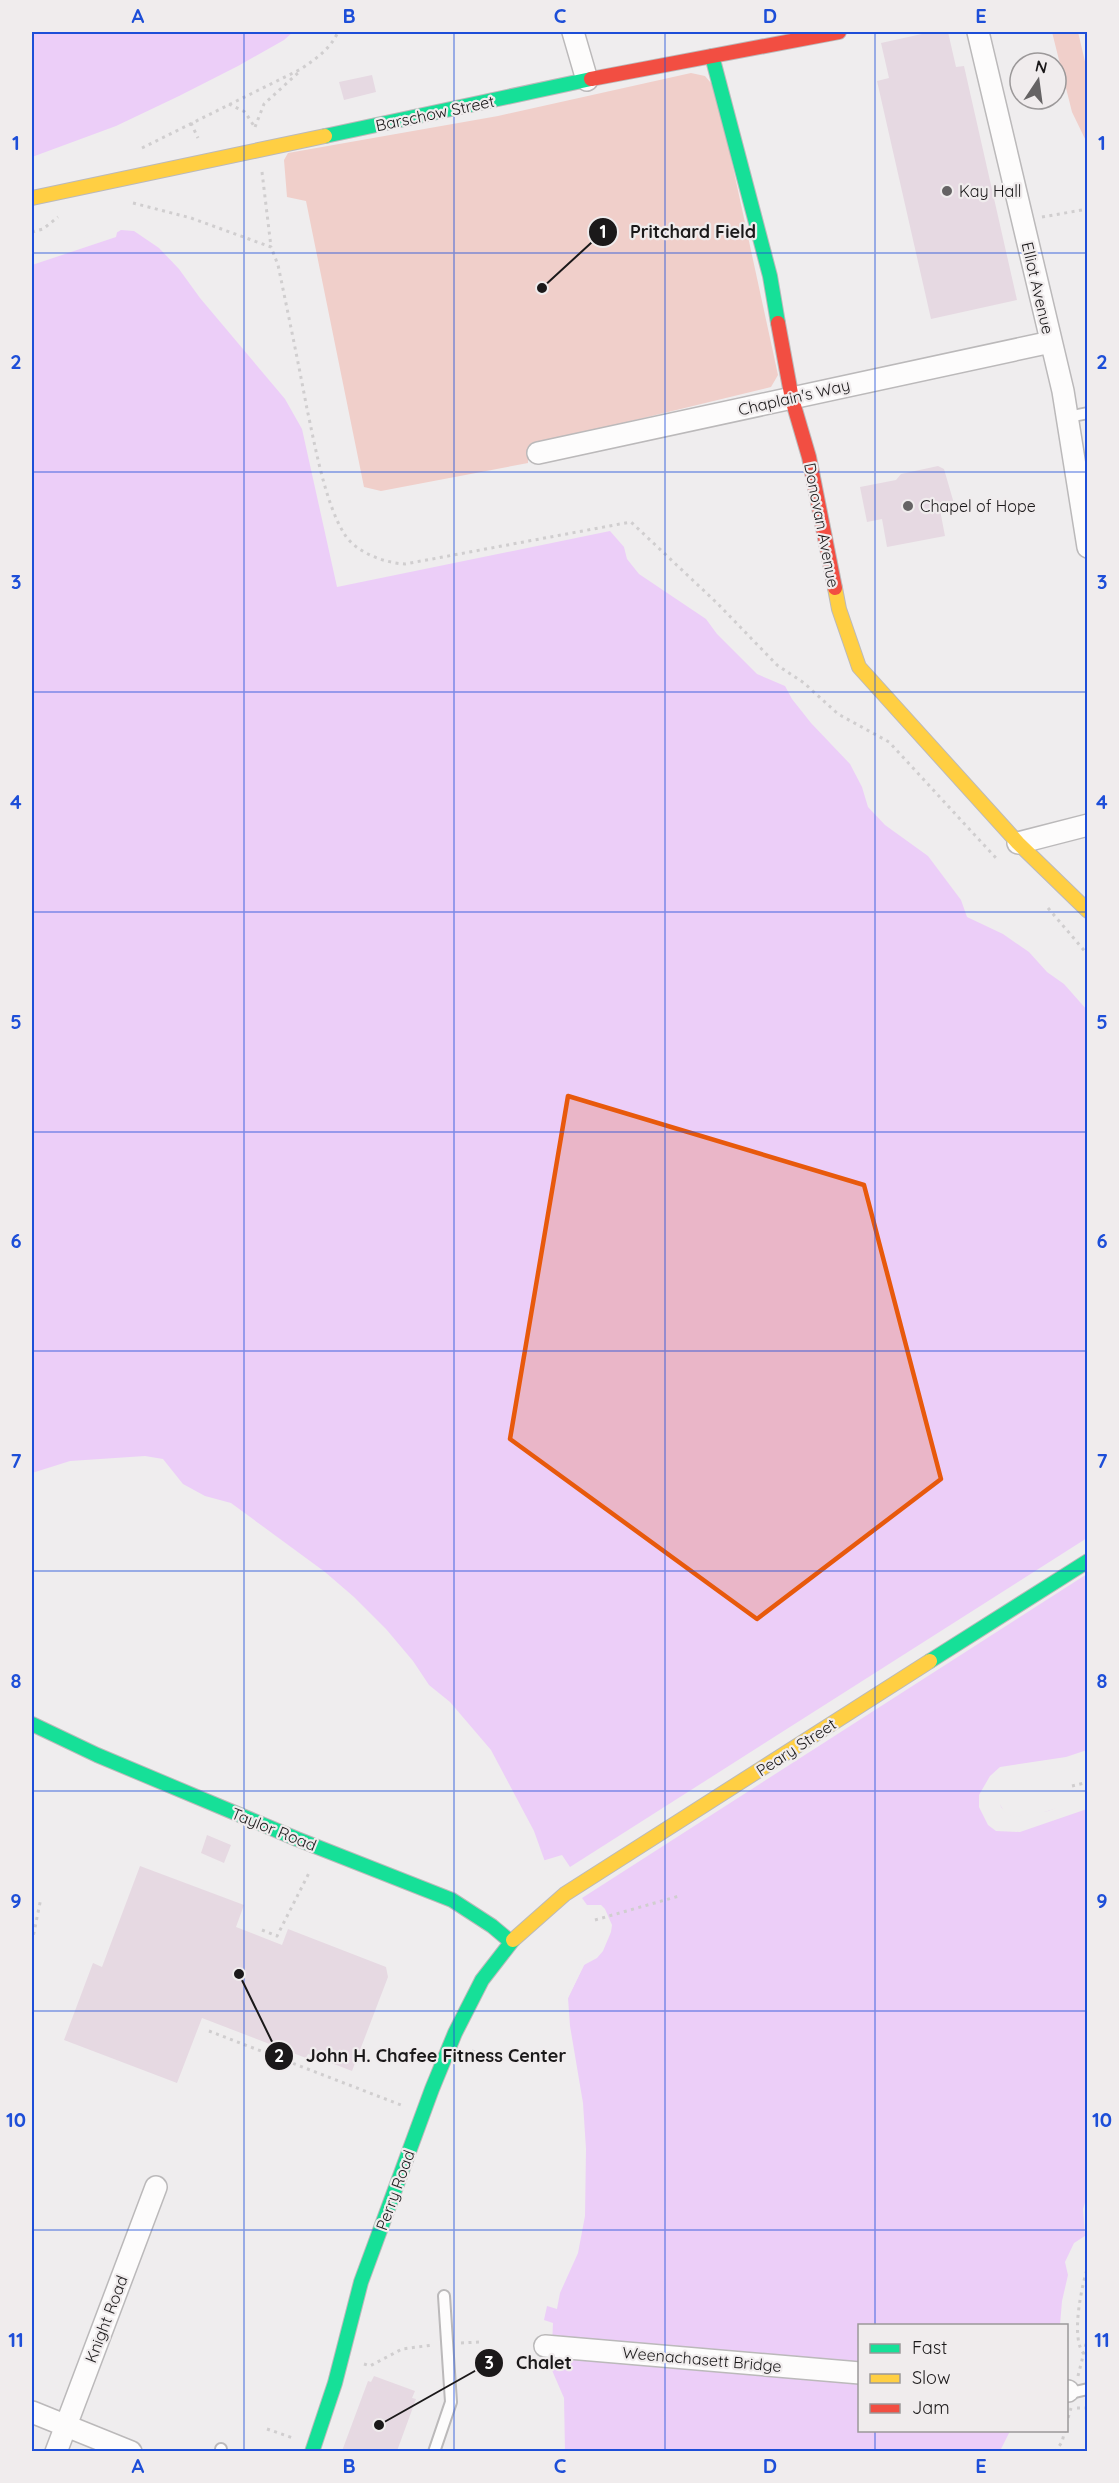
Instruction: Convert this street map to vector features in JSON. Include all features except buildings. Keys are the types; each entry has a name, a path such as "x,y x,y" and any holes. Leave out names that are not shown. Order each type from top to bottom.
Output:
{"street":[{"path":"573,32 587,80"},
{"name":"Barschow Street","path":"32,198 587,80 839,32"},
{"name":"Elliot Avenue","path":"978,32 1051,342 1078,415 1088,547"},
{"name":"Donovan Avenue","path":"712,56 770,276 792,399 809,458 839,609 860,667 939,758 1018,843 1088,911"},
{"name":"Chaplain's Way","path":"538,453 1051,342"},
{"path":"1018,843 1088,825"},
{"name":"Peary Street","path":"511,1942 565,1894 1088,1562"},
{"name":"Taylor Road","path":"32,1724 97,1755 297,1839 452,1900 492,1926 511,1942"},
{"name":"Perry Road","path":"312,2451 343,2357 361,2282 432,2089 469,2002 511,1942"},
{"name":"Knight Road","path":"56,2451 156,2187"},
{"name":"Weenachasett Bridge","path":"544,2346 858,2373"},
{"path":"32,2412 131,2451"}],"lane":[{"path":"434,2451 451,2402 444,2296"}],"path":[{"path":"141,148 308,64 333,43 338,32"},
{"path":"230,104 245,112 255,128"},
{"path":"132,202 191,218 272,247 278,265 318,462 331,502 346,536 368,554 388,563 405,564 631,522 701,588 777,665 804,683 838,714 888,742 999,861"},
{"path":"1022,221 1088,209"},
{"path":"32,232 43,229 61,215"},
{"path":"1043,902 1088,955"},
{"path":"1072,1786 1088,1782"},
{"path":"262,1930 277,1936 314,1864"},
{"path":"595,1920 679,1896"},
{"path":"32,1942 41,1898"},
{"path":"209,2031 411,2109"},
{"path":"1084,2354 1079,2344 1078,2330 1088,2266"},
{"path":"343,2357 370,2366 402,2349 448,2343 480,2342"},
{"path":"1055,2451 1062,2442 1064,2432"}],"highlighted area":[{"path":"568,1096 864,1185 941,1479 757,1619 510,1439"}],"shaded area":[{"path":"32,32 293,32 284,40 238,66 179,96 116,126 32,157"},
{"path":"1052,32 1078,32 1087,70 1087,143 1072,112 1068,96 1068,51 1057,51"},
{"path":"691,73 705,76 716,89 778,375 771,387 528,446 528,463 381,491 364,487 306,201 287,197 284,160 288,153 498,116"},
{"path":"121,230 134,231 159,248 179,269 200,298 285,399 302,429 337,587 610,531 624,547 627,559 639,574 706,619 717,634 757,674 785,686 811,723 850,764 862,787 868,807 885,825 928,856 961,900 967,917 1003,934 1029,952 1047,972 1064,984 1087,1010 1087,1766 1062,1768 1000,1789 996,1797 1007,1817 1028,1817 1087,1799 1087,2223 1085,2236 1076,2247 1064,2324 858,2324 858,2432 1010,2432 1000,2451 565,2451 564,2398 551,2368 553,2323 544,2320 547,2306 557,2309 560,2293 578,2253 585,2216 586,2149 583,2103 570,2026 568,1998 584,1965 607,1931 604,1918 588,1911 558,1874 549,1873 534,1831 491,1750 450,1702 429,1685 413,1661 386,1629 325,1572 231,1503 205,1496 183,1484 163,1459 145,1456 70,1461 32,1473 32,258 111,236"}],"pier":[{"path":"118,228 116,237 32,265 32,254 79,239 110,233"},
{"path":"1087,1538 1087,1574 582,1898 587,1905 601,1905 605,1909 612,1925 611,1932 603,1951 597,1958 584,1965 568,1998 565,1998 581,1964 590,1954 604,1930 601,1920 576,1912 575,1904 572,1905 556,1877 547,1874 542,1861 562,1855 570,1867"},
{"path":"1087,1750 1088,1770 1063,1771 1035,1785 1002,1791 999,1798 1001,1807 1008,1815 1014,1817 1048,1811 1087,1796 1087,1809 1020,1832 996,1831 988,1825 979,1807 979,1795 990,1776 1000,1767 1066,1757"},
{"path":"1087,2196 1088,2237 1079,2248 1066,2324 1060,2324 1068,2275 1065,2262 1074,2243 1085,2236 1083,2209"}],"traffic: fast":[{"path":"712,56 770,276 778,323"},
{"path":"325,136 591,79"},
{"path":"930,1661 1088,1561"},
{"path":"32,1724 97,1755 297,1839 452,1900 492,1926 511,1942"},
{"path":"312,2452 335,2383 361,2282 432,2089 455,2033 482,1980 513,1940"}],"traffic: slow":[{"path":"32,198 325,136"},
{"path":"835,588 839,609 859,667 1018,843 1088,911"},
{"path":"513,1940 565,1894 930,1661"}],"traffic: jam":[{"path":"591,79 839,32"},
{"path":"778,323 792,399 809,457 835,588"}],"place":[{"name":"Kay Hall","path":"947,191"},
{"name":"Pritchard Field","path":"542,288"},
{"name":"Chapel of Hope","path":"908,506"},
{"name":"John H. Chafee Fitness Center","path":"239,1974"},
{"name":"Chalet","path":"379,2425"}]}
